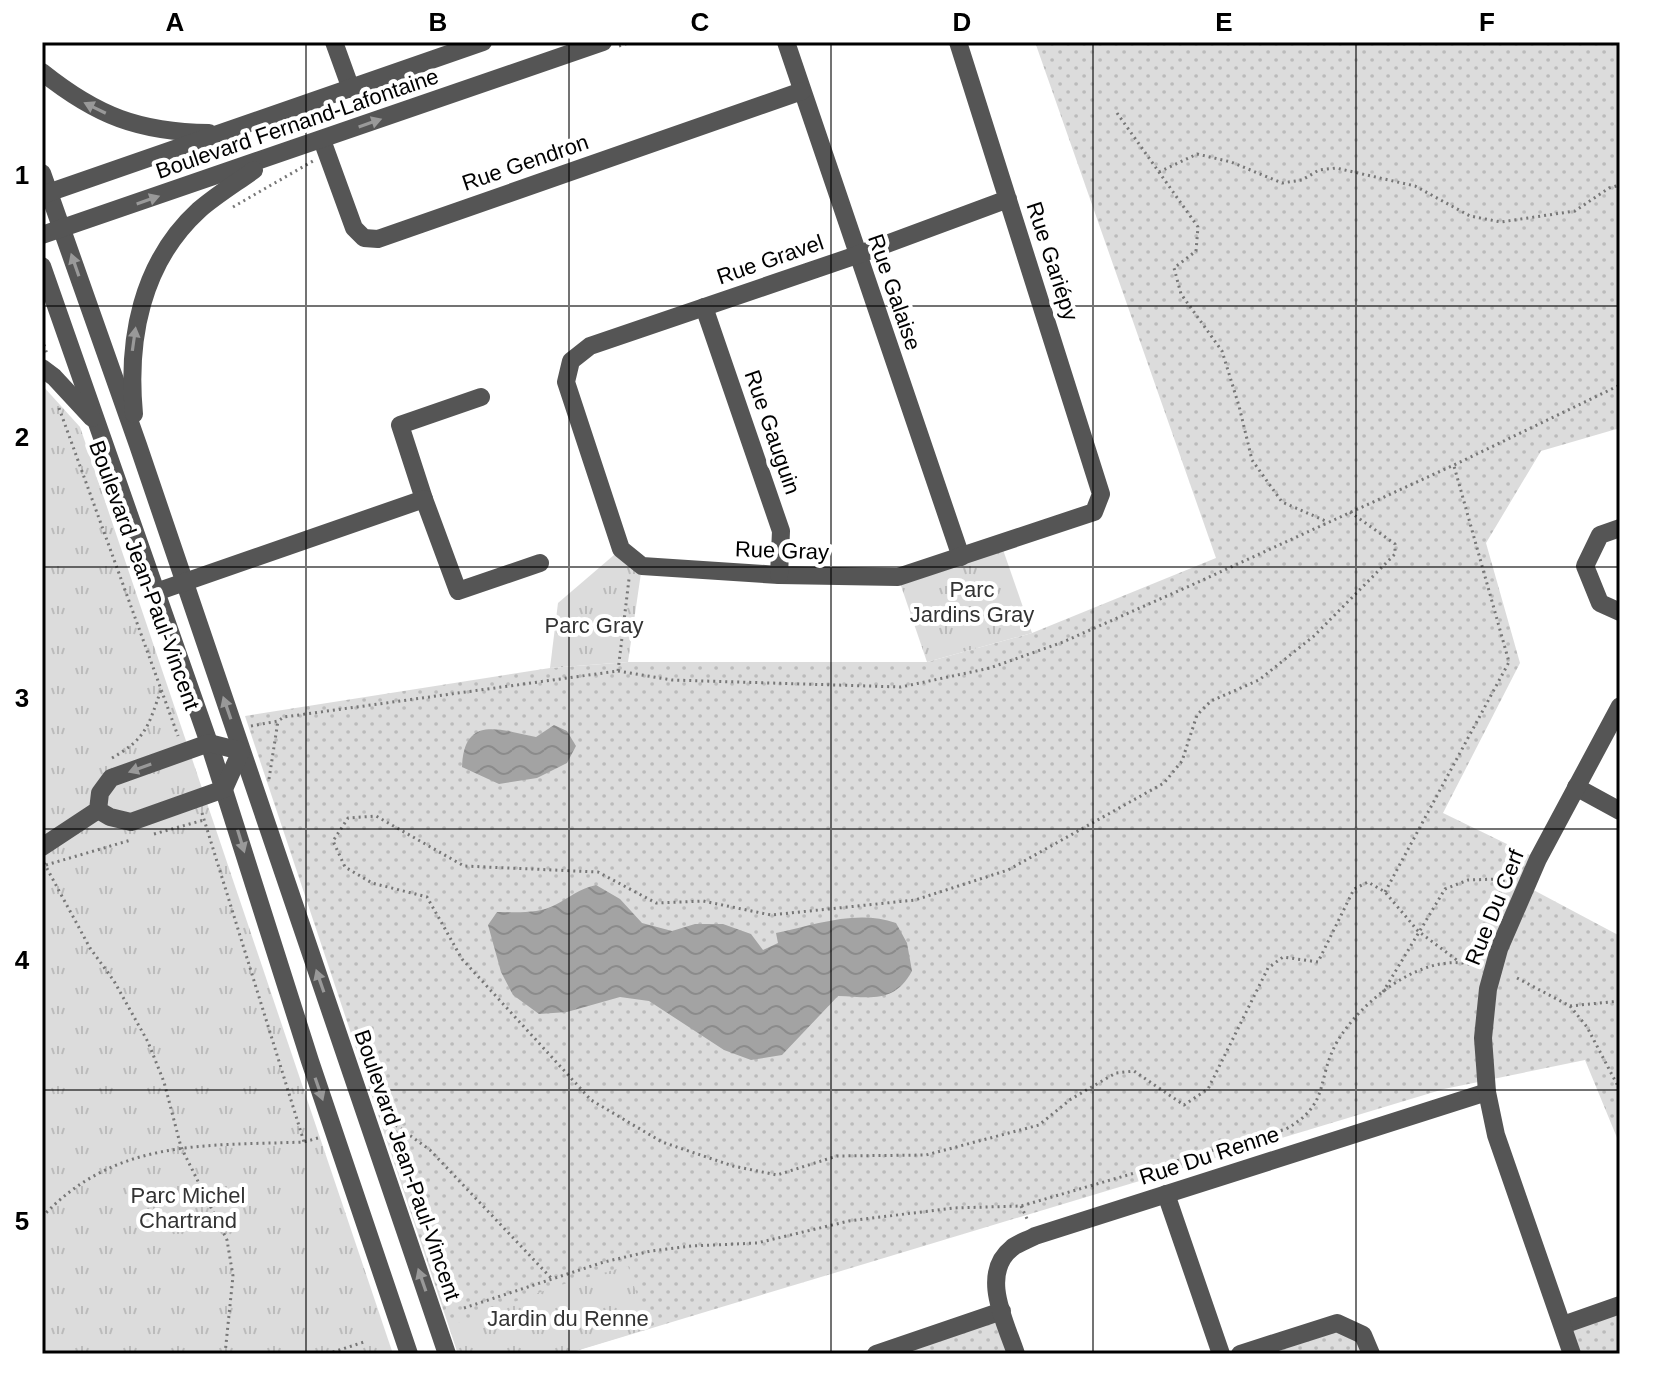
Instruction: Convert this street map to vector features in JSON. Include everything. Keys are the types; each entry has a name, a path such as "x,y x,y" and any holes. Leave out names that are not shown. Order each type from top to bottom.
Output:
{"street":[{"path":"334,42 351,89"},
{"name":"Boulevard Fernand-Lafontaine","path":"46,194 483,42"},
{"name":"Boulevard Fernand-Lafontaine","path":"42,235 322,140 564,48 603,42"},
{"name":"Rue Galaise","path":"786,42 961,557"},
{"name":"Rue Gariépy","path":"958,42 1101,494"},
{"path":"42,72 73,97 123,122 170,133 224,133"},
{"name":"Rue Gendron","path":"322,140 354,228 364,238 378,239 802,91"},
{"path":"138,445 131,379 134,339 141,303 154,271 172,240 200,210 270,158"},
{"name":"Boulevard Jean-Paul-Vincent","path":"42,173 46,194 62,229 138,445 447,1354"},
{"name":"Rue Gravel","path":"632,559 621,549 566,382 571,361 590,346 857,255 1008,199"},
{"name":"Boulevard Jean-Paul-Vincent","path":"42,266 156,592 201,746 409,1354"},
{"name":"Rue Gauguin","path":"704,307 781,531 779,575"},
{"path":"48,373 96,423"},
{"path":"481,397 400,425 424,499 458,591 540,563"},
{"name":"Rue Gray","path":"632,559 642,566 779,575 898,577 1094,512 1101,494"},
{"path":"184,582 424,499"},
{"path":"1620,528 1600,535 1585,566 1600,603 1620,612"},
{"name":"Boulevard Jean-Paul-Vincent","path":"156,592 184,582"},
{"name":"Rue Du Cerf","path":"1572,1354 1496,1135 1487,1092 1483,1038 1488,989 1499,949 1526,886 1620,706"},
{"path":"44,856 98,810 100,793 111,778 201,746 241,751 216,791 131,822 110,817 98,810"},
{"path":"1576,787 1620,811"},
{"name":"Rue Du Renne","path":"1016,1354 994,1287 1003,1258 1012,1248 1035,1236 1487,1092"},
{"path":"1166,1194 1221,1354"},
{"path":"1563,1325 1620,1305"},
{"path":"876,1354 1002,1311"},
{"path":"1240,1354 1337,1323 1363,1335 1371,1354"}],"path":[{"path":"1117,113 1198,227 1196,251 1174,268 1177,281 1181,294 1222,351 1252,460 1282,502 1328,522"},
{"path":"1159,172 1197,154 1231,162 1282,183 1302,180 1319,170 1336,168 1415,186 1470,216 1501,222 1575,211 1609,188 1620,185"},
{"name":"Boulevard Jean-Paul-Vincent","path":"42,339 58,404 180,740 201,746"},
{"path":"246,727 284,717 373,703 618,671 672,680 901,687 990,668 1063,642 1454,465 1620,385"},
{"path":"1385,892 1509,662 1454,465"},
{"path":"1350,512 1395,544 1395,554 1383,569 1314,636 1259,680 1211,701 1197,715 1182,761 1164,783 1008,870 915,900 771,915 703,901 656,903 598,872 464,866 376,816 348,818 333,841 345,867 372,883 427,897 462,959 591,1100 662,1142 733,1166 777,1175 837,1156 926,1155 1039,1125 1071,1099 1116,1073 1134,1071 1184,1105 1208,1089 1268,968 1283,957 1318,962 1354,889 1368,882 1385,892 1418,931 1458,961 1473,965"},
{"path":"618,671 632,559"},
{"path":"268,784 278,721"},
{"path":"42,1217 83,1183 118,1162 181,1147 304,1142 204,820 202,811 216,791"},
{"path":"145,836 204,820"},
{"path":"42,859 44,856 130,840"},
{"path":"44,856 90,948 114,981 148,1042 164,1082 181,1147 227,1240 233,1276 225,1354"},
{"path":"1382,993 1445,889 1468,880 1498,879 1526,886"},
{"path":"464,1308 604,1262 651,1251 757,1243 849,1221 953,1208 1021,1206 1286,1129 1304,1119 1318,1100 1335,1045 1355,1016 1382,993 1422,967 1458,961"},
{"path":"1517,978 1570,1006 1587,1027 1620,1090"},
{"path":"1570,1006 1620,1001"},
{"path":"383,1116 430,1150 552,1279"},
{"path":"327,1354 364,1342"}],"green space":[{"path":"1035,42 1620,42 1620,428 1541,451 1486,543 1520,663 1443,813 1538,859 1526,886 1620,936 1620,1145 1585,1060 1444,1089 566,1354 458,1354 245,716 550,668 628,662 927,662 1032,633 1216,558"},
{"name":"Parc Michel Chartrand","path":"42,385 80,427 393,1354 42,1354"},
{"name":"Parc Jardins Gray","path":"1001,544 1032,633 927,662 898,577"},
{"name":"Parc Gray","path":"621,549 642,566 628,662 550,668 558,603"},
{"name":"Jardin du Renne","path":"628,1266 647,1329 565,1354 458,1354 449,1326 557,1286"},
{"path":"1620,1305 1620,1354 1572,1354 1563,1325"},
{"path":"1002,1311 1016,1354 876,1354"},
{"path":"1337,1323 1370,1354 1240,1354"}],"water":[{"path":"554,725 567,731 576,746 567,763 537,778 499,784 462,767 464,750 477,732 497,729 536,737"},
{"path":"596,885 620,899 642,923 672,931 695,924 723,924 751,934 763,950 778,943 776,933 821,923 866,918 896,923 907,943 912,971 905,982 889,994 838,996 782,1055 751,1060 724,1050 649,1001 620,997 567,1012 539,1014 513,995 501,972 488,925 497,912 542,910"}]}
